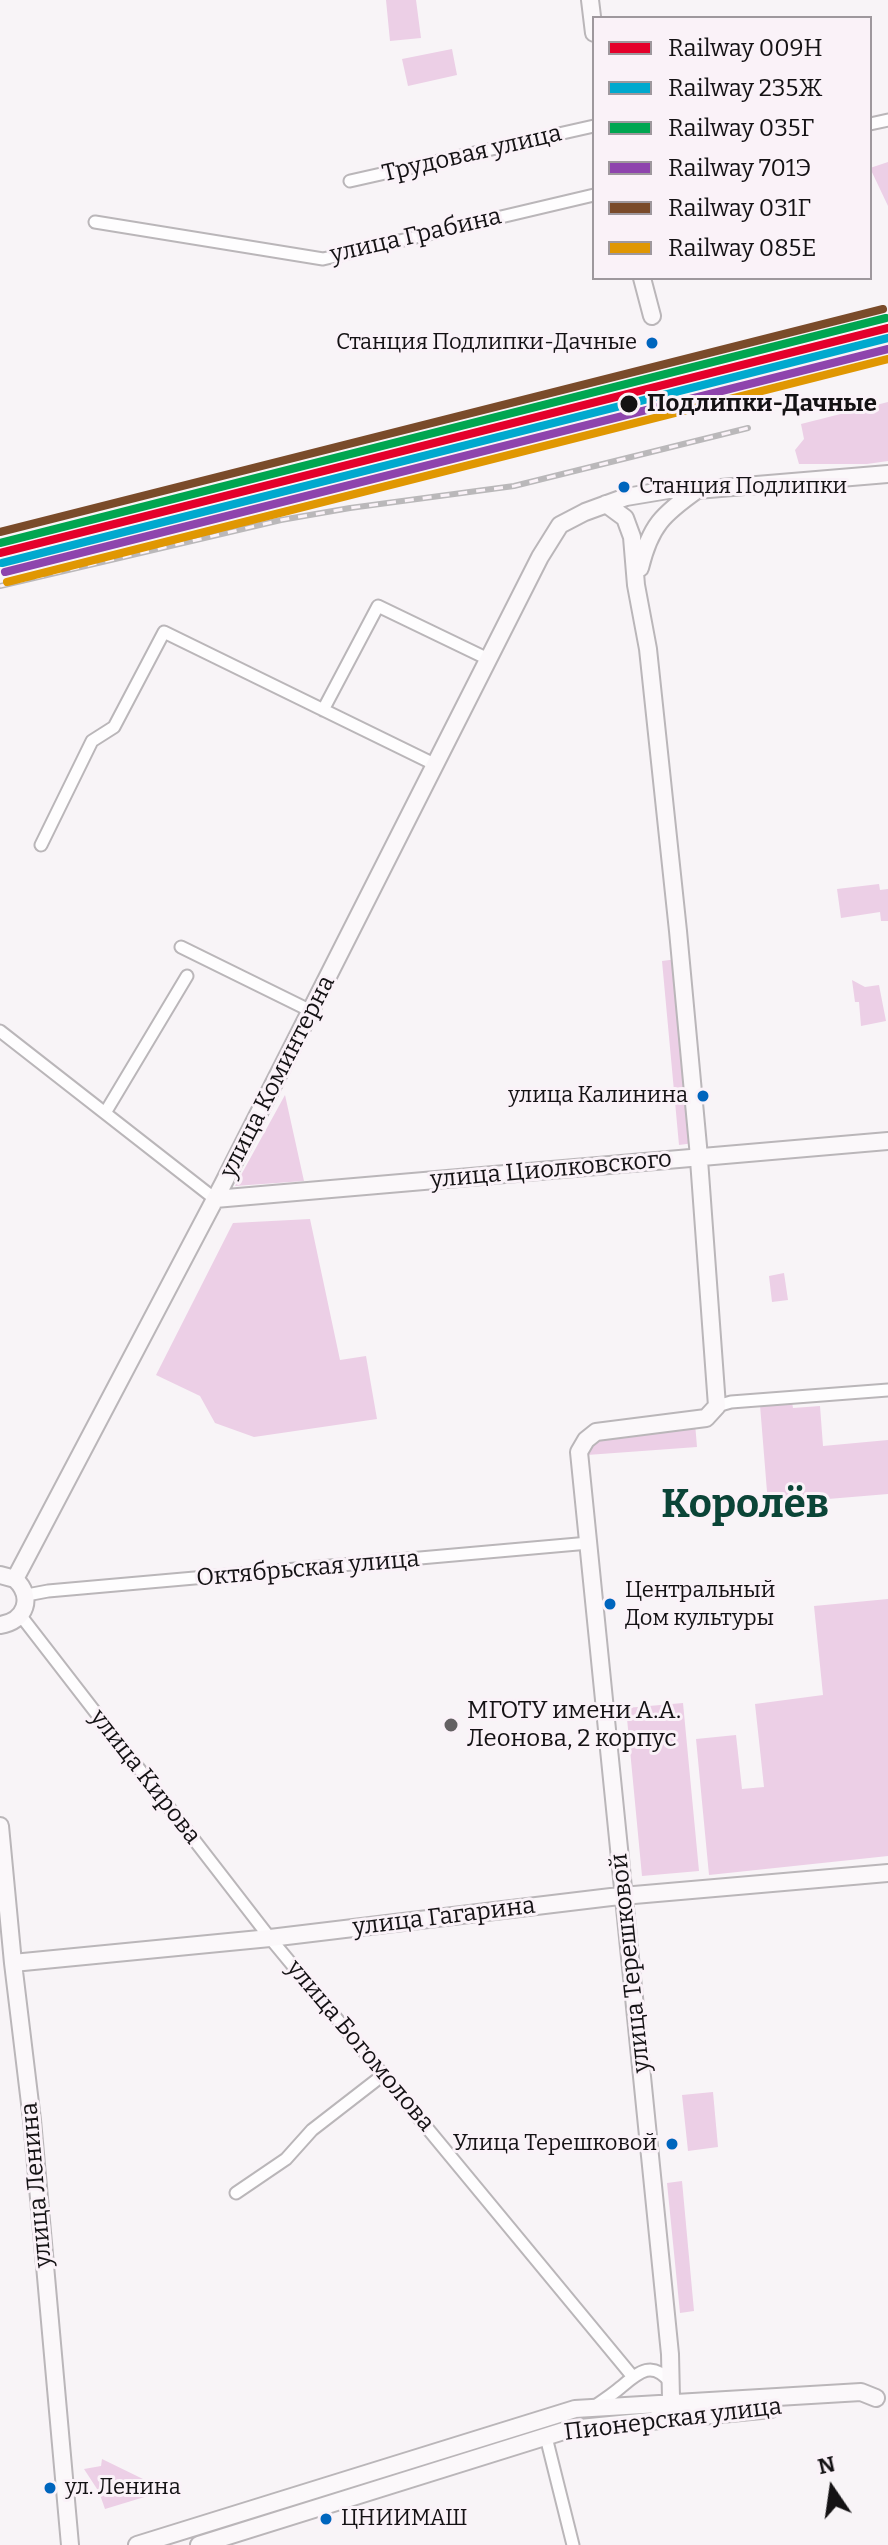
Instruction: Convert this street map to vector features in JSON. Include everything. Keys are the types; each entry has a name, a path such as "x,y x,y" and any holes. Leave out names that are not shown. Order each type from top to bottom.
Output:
{"main road":[{"path":"643,280 652,316"},
{"name":"улица Коминтерна","path":"8,1577 215,1199 540,557 560,525 626,497 668,490 888,474"},
{"path":"668,490 670,509"},
{"path":"636,585 646,541 670,509 697,490"},
{"path":"606,504 625,518 632,537 636,585 648,649 698,1157 711,1412"},
{"name":"улица Циолковского","path":"215,1199 888,1141"},
{"name":"улица Терешковой","path":"670,2395 579,1452 586,1440 596,1432 711,1412"},
{"path":"0,1625 10,1624 21,1616 26,1606 27,1595 23,1586 8,1577"},
{"name":"улица Ленина","path":"0,1826 6,1963 32,2120 70,2545"},
{"name":"улица Гагарина","path":"6,1963 270,1938 624,1896 888,1873"},
{"name":"Пионерская улица","path":"137,2545 556,2414 595,2406 670,2395 695,2403 861,2392 882,2397"},
{"path":"657,2419 670,2395"},
{"name":"Пионерская улица","path":"199,2545 587,2426 882,2397"}],"street":[{"name":"Трудовая улица","path":"350,181 592,126"},
{"name":"улица Грабина","path":"95,222 323,259 592,195"},
{"path":"323,710 378,606 488,659"},
{"path":"41,845 92,741 114,727 164,632 436,765"},
{"path":"181,947 311,1011"},
{"path":"105,1113 187,976"},
{"path":"0,1031 215,1199"},
{"path":"711,1412 731,1402 888,1390"},
{"name":"Октябрьская улица","path":"27,1595 589,1543"},
{"name":"улица Кирова","path":"21,1616 270,1938"},
{"name":"улица Богомолова","path":"270,1938 633,2377"},
{"path":"236,2193 286,2159 312,2130 383,2075"},
{"path":"595,2406 633,2377 654,2370 663,2373 670,2395"},
{"path":"546,2437 573,2545"}],"shaded area":[{"path":"386,0 416,0 421,38 390,41"},
{"path":"452,49 457,75 408,86 402,59"},
{"path":"888,162 888,206 872,172 872,167"},
{"path":"888,402 888,461 799,464 795,450 804,439 801,424"},
{"path":"879,884 880,890 888,889 888,921 881,921 880,912 841,918 837,889"},
{"path":"677,959 694,1143 679,1145 662,961"},
{"path":"852,980 865,987 879,985 886,1021 861,1026 859,1002 855,1002"},
{"path":"285,1095 304,1181 235,1186"},
{"path":"310,1219 340,1360 366,1356 377,1419 254,1437 215,1423 200,1396 156,1375 233,1223"},
{"path":"784,1273 788,1300 772,1302 769,1276"},
{"path":"792,1402 793,1408 820,1406 823,1446 888,1440 888,1494 768,1504 760,1405"},
{"path":"695,1423 697,1447 587,1455 587,1446 592,1439"},
{"path":"888,1599 888,1856 709,1875 696,1739 736,1735 742,1789 764,1787 755,1704 823,1695 814,1606"},
{"path":"683,1703 699,1871 642,1876 626,1708"},
{"path":"713,2092 718,2147 688,2151 682,2095"},
{"path":"682,2181 694,2311 680,2313 667,2183"},
{"path":"102,2459 143,2479 148,2493 161,2492 105,2509 99,2492 84,2469 101,2466"}],"railway":[{"path":"0,586 281,520 514,486 748,428"}],"rail line":[{"name":"031Г","path":"0,532 883,309"},
{"name":"035Г","path":"0,543 886,318"},
{"name":"009Н","path":"0,553 888,328"},
{"name":"235Ж","path":"2,563 888,338"},
{"name":"701Э","path":"5,572 888,349"},
{"name":"085Е","path":"7,582 888,359"}],"place":[{"name":"Станция Подлипки-Дачные","path":"652,343"},
{"name":"Подлипки-Дачные","path":"629,404"},
{"name":"Станция Подлипки","path":"624,487"},
{"name":"улица Калинина","path":"703,1096"},
{"name":"Центральный Дом культуры","path":"610,1604"},
{"name":"МГОТУ имени А.А. Леонова, 2 корпус","path":"451,1725"},
{"name":"Улица Терешковой","path":"672,2144"},
{"name":"ул. Ленина","path":"50,2488"},
{"name":"ЦНИИМАШ","path":"326,2519"}],"district":[{"name":"Королёв","path":"745,1506"}]}
